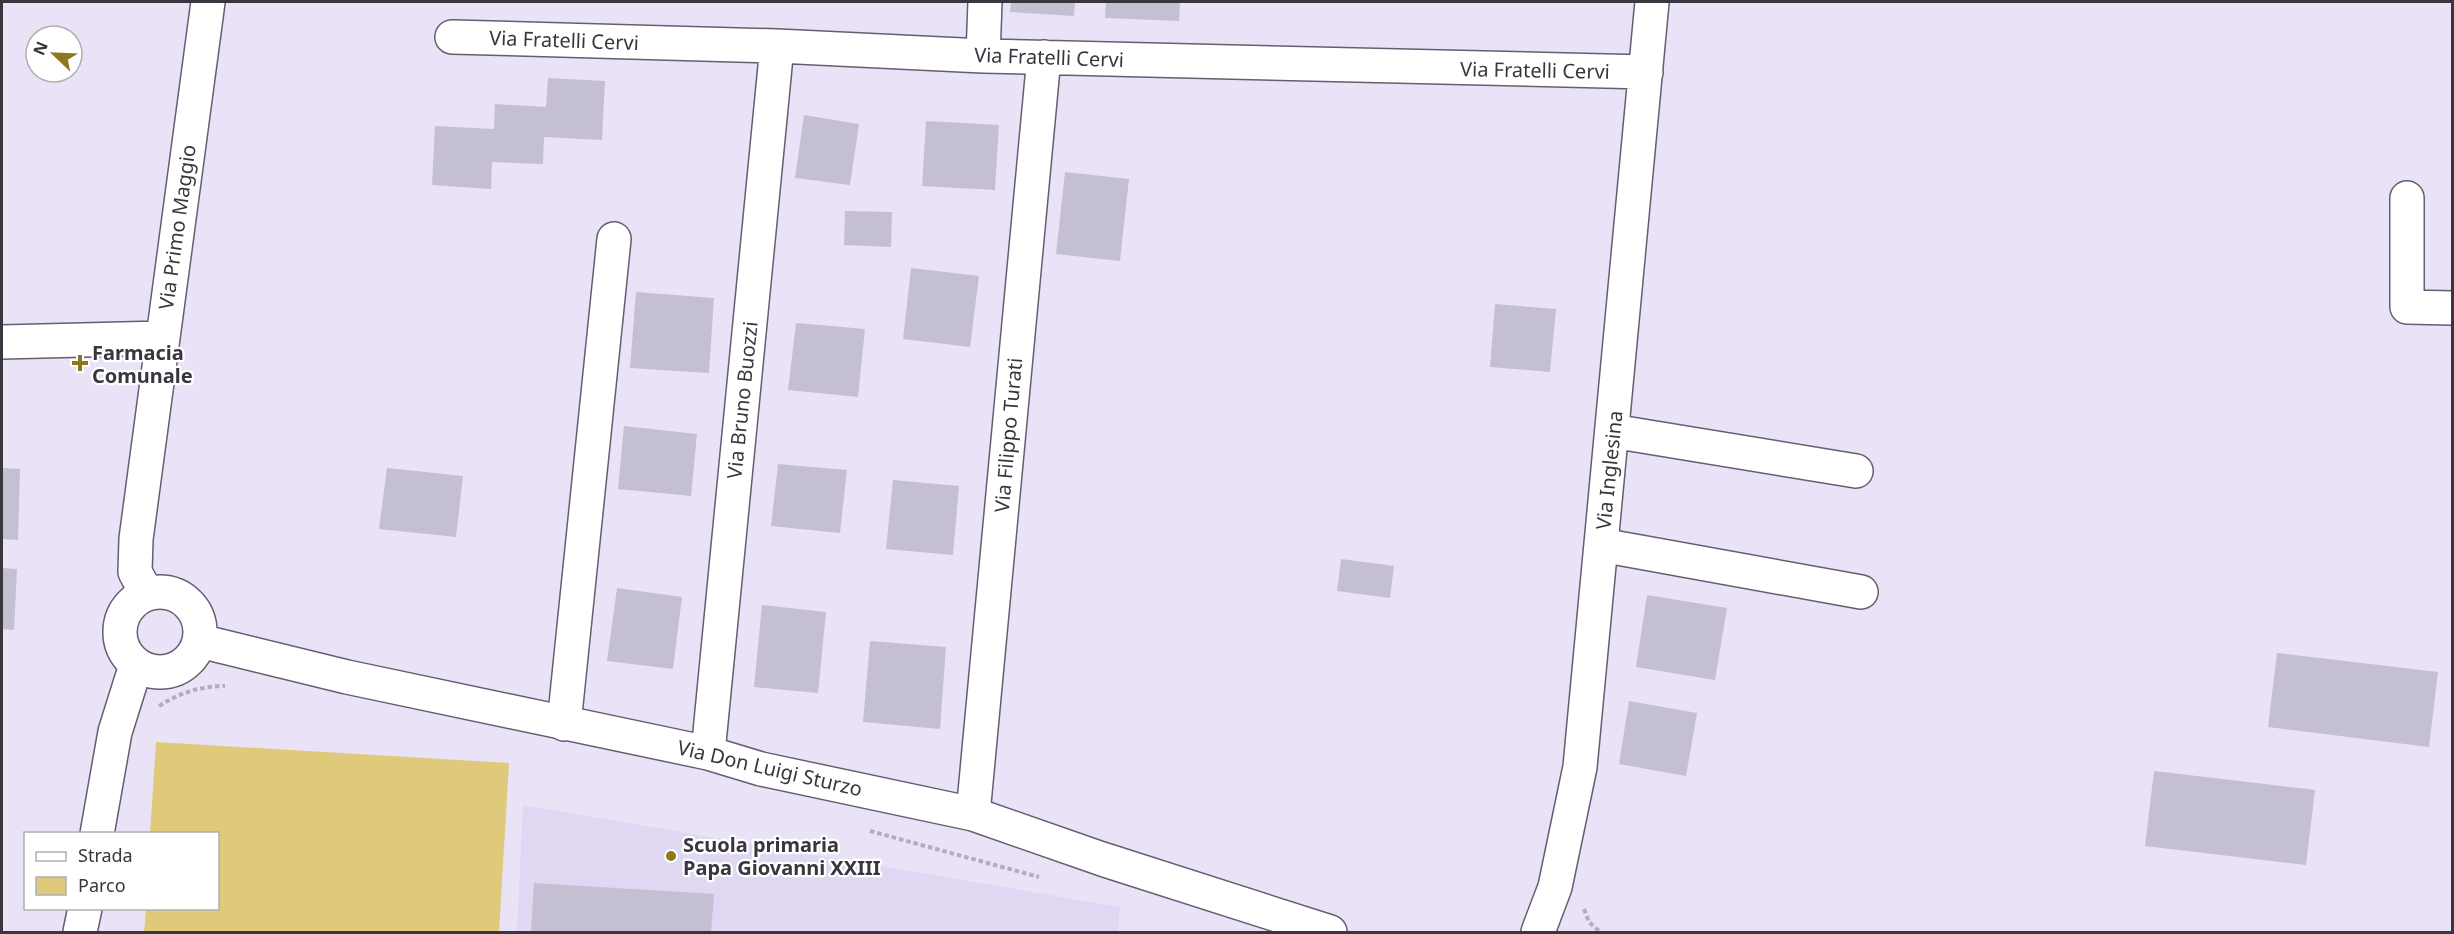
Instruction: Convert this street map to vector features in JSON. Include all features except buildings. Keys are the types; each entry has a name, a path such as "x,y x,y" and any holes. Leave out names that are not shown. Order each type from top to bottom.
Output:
{"street":[{"name":"Via Primo Maggio","path":"147,594 135,572 136,539 208,2"},
{"path":"983,56 985,2"},
{"name":"Via Inglesina","path":"1538,933 1555,887 1580,767 1652,2"},
{"name":"Via Fratelli Cervi","path":"452,37 777,46 983,56 1647,72"},
{"name":"Via Bruno Buozzi","path":"708,753 777,46"},
{"name":"Via Filippo Turati","path":"973,814 1044,57"},
{"path":"2407,198 2407,307 2452,308"},
{"path":"564,723 614,239"},
{"path":"2,342 162,338"},
{"path":"1612,432 1856,471"},
{"path":"1601,545 1861,592"},
{"path":"159,591 171,593 187,602 198,617 200,641 186,664 161,673 147,671 127,656 119,633 121,620 126,609 135,599 159,591"},
{"name":"Via Don Luigi Sturzo","path":"200,641 348,677 708,753 761,769 973,814 1329,933"},
{"path":"97,832 114,732 136,665"},
{"path":"81,933 85,910"}],"path":[{"path":"156,708 178,694 209,686 228,686"},
{"path":"861,828 1040,877"}],"shaded area":[{"name":"Scuola primaria Papa Giovanni XXIII","path":"523,805 1120,907 1118,932 517,932"}],"green space":[{"path":"156,742 509,763 499,932 144,932 146,910 219,910 219,832 150,832"}],"place":[{"name":"Farmacia Comunale","path":"80,363"},
{"name":"Scuola primaria Papa Giovanni XXIII","path":"671,856"}]}
